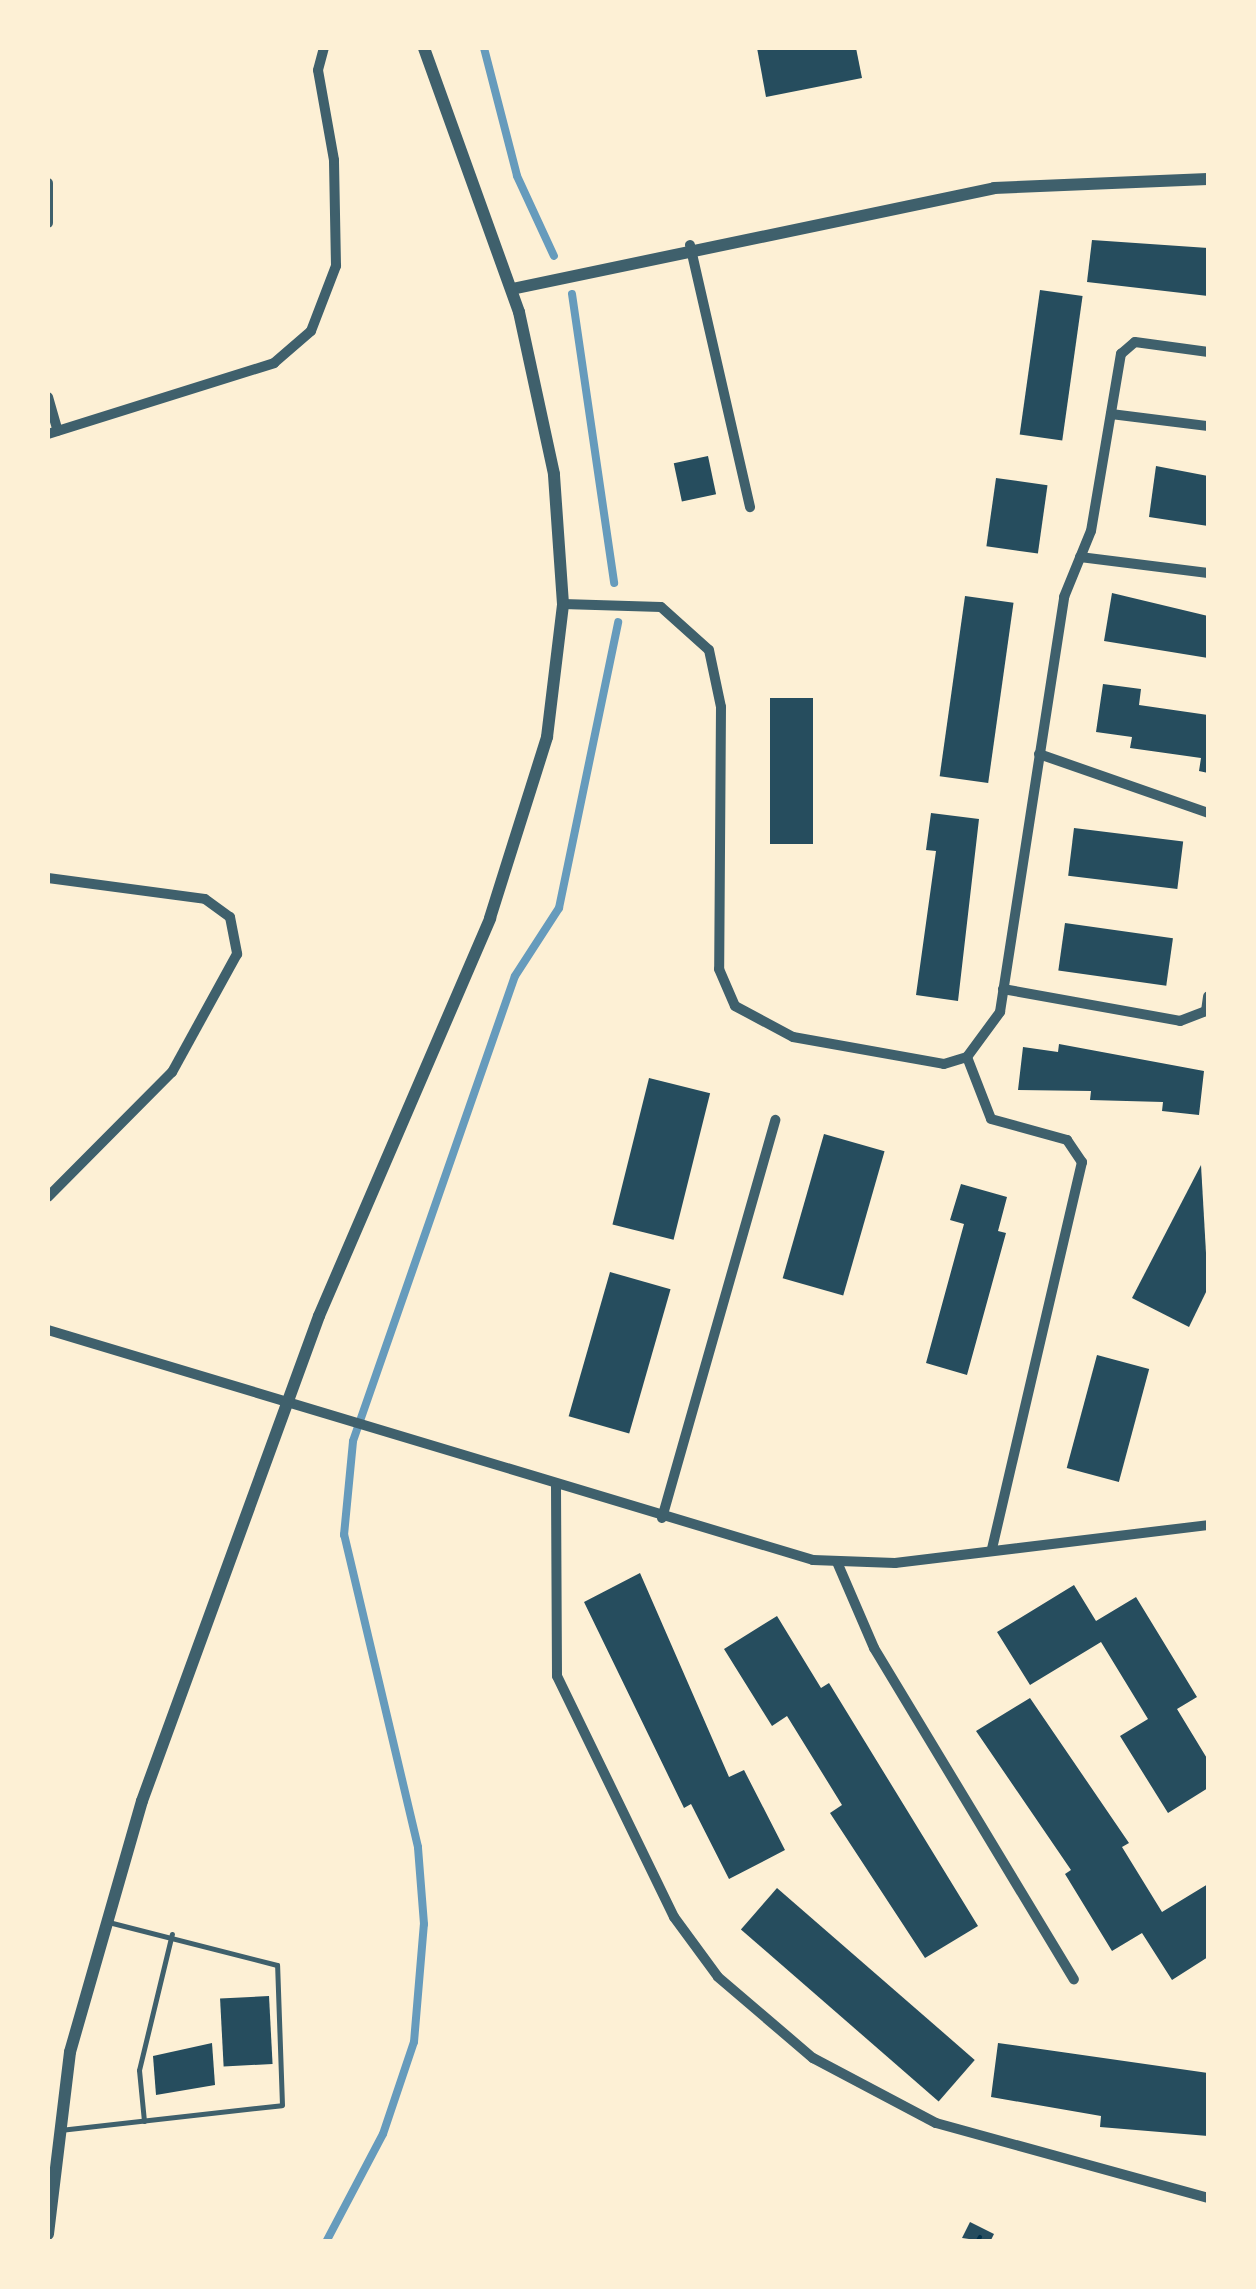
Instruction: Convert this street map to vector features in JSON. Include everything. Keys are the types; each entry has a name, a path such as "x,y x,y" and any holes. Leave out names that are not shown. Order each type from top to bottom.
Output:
{"street":[{"path":"48,397 52,432 274,363 311,330 336,266 334,160 318,70 324,48"},
{"path":"48,2234 57,2130 104,1921 286,1402 521,829 547,737 563,604 554,474 512,289 424,48"},
{"path":"512,289 690,245 994,188 1208,179"},
{"path":"48,183 48,222"},
{"path":"690,245 750,508"},
{"path":"563,604 660,607 709,650 721,708 719,970 734,1006 793,1037 944,1064 967,1057 992,1034 1003,990 1064,597 1080,557 1127,346 1208,352"},
{"path":"1111,414 1208,426"},
{"path":"1080,557 1208,574"},
{"path":"1040,754 1208,813"},
{"path":"48,878 205,899 230,916 237,944 224,988 172,1072 48,1197"},
{"path":"1003,990 1180,1021 1206,1011 1208,996"},
{"path":"967,1057 990,1118 1067,1140 1082,1162 992,1549"},
{"path":"662,1518 775,1120"},
{"path":"48,1330 662,1518 837,1562 1208,1525"},
{"path":"556,1486 557,1676 674,1917 718,1977 814,2058 936,2122 1208,2198"},
{"path":"837,1562 874,1648 1074,1979"}],"lane":[{"path":"57,2130 282,2105 277,1965 172,1934 104,1921"},
{"path":"144,2121 138,2070 172,1934"}],"building":[{"path":"757,48 856,48 862,78 766,97"},
{"path":"1092,240 1208,248 1208,296 1087,282"},
{"path":"1040,290 1083,296 1062,441 1020,435"},
{"path":"708,456 716,494 682,501 674,463"},
{"path":"1156,466 1208,476 1208,526 1149,517"},
{"path":"996,478 1047,485 1038,554 986,546"},
{"path":"1112,593 1208,616 1208,658 1104,641"},
{"path":"965,596 1014,603 988,783 940,776"},
{"path":"1103,684 1141,689 1139,705 1208,715 1208,773 1199,771 1201,758 1130,748 1132,737 1096,732"},
{"path":"770,698 813,698 813,844 770,844"},
{"path":"931,813 979,819 958,1001 916,995 936,851 926,850"},
{"path":"1074,828 1183,841 1177,889 1068,876"},
{"path":"1065,923 1173,938 1166,986 1058,971"},
{"path":"1059,1044 1204,1071 1199,1115 1162,1111 1163,1102 1090,1100 1091,1091 1018,1090 1023,1047 1058,1052"},
{"path":"649,1078 710,1093 674,1240 612,1225"},
{"path":"824,1134 885,1151 843,1296 783,1278"},
{"path":"1201,1165 1208,1288 1189,1327 1132,1298"},
{"path":"961,1184 1007,1197 998,1231 1006,1233 967,1375 926,1363 964,1224 950,1220"},
{"path":"610,1272 671,1289 629,1434 569,1416"},
{"path":"1097,1355 1149,1369 1119,1482 1067,1468"},
{"path":"640,1573 729,1777 744,1770 785,1850 729,1879 691,1804 684,1808 584,1602"},
{"path":"1074,1585 1096,1621 1136,1597 1197,1697 1177,1709 1208,1760 1208,1788 1168,1813 1120,1736 1148,1719 1101,1642 1030,1685 997,1632"},
{"path":"777,1616 821,1688 829,1683 978,1926 925,1958 830,1813 842,1805 787,1716 772,1726 724,1649"},
{"path":"1030,1698 1129,1843 1122,1847 1162,1912 1208,1884 1208,1957 1172,1980 1142,1933 1112,1951 1065,1874 1071,1870 976,1731"},
{"path":"777,1888 975,2060 939,2101 741,1930"},
{"path":"269,1996 273,2064 224,2066 220,1999"},
{"path":"212,2043 215,2085 156,2095 153,2056"},
{"path":"998,2043 1208,2073 1208,2136 1100,2127 1101,2116 991,2097"},
{"path":"970,2222 994,2234 990,2242 962,2238"}],"waterway":[{"path":"484,48 517,176 554,256"},
{"path":"572,294 614,583"},
{"path":"326,2242 383,2134 414,2042 424,1924 418,1847 344,1535 353,1441 515,976 559,908 618,622"}]}
